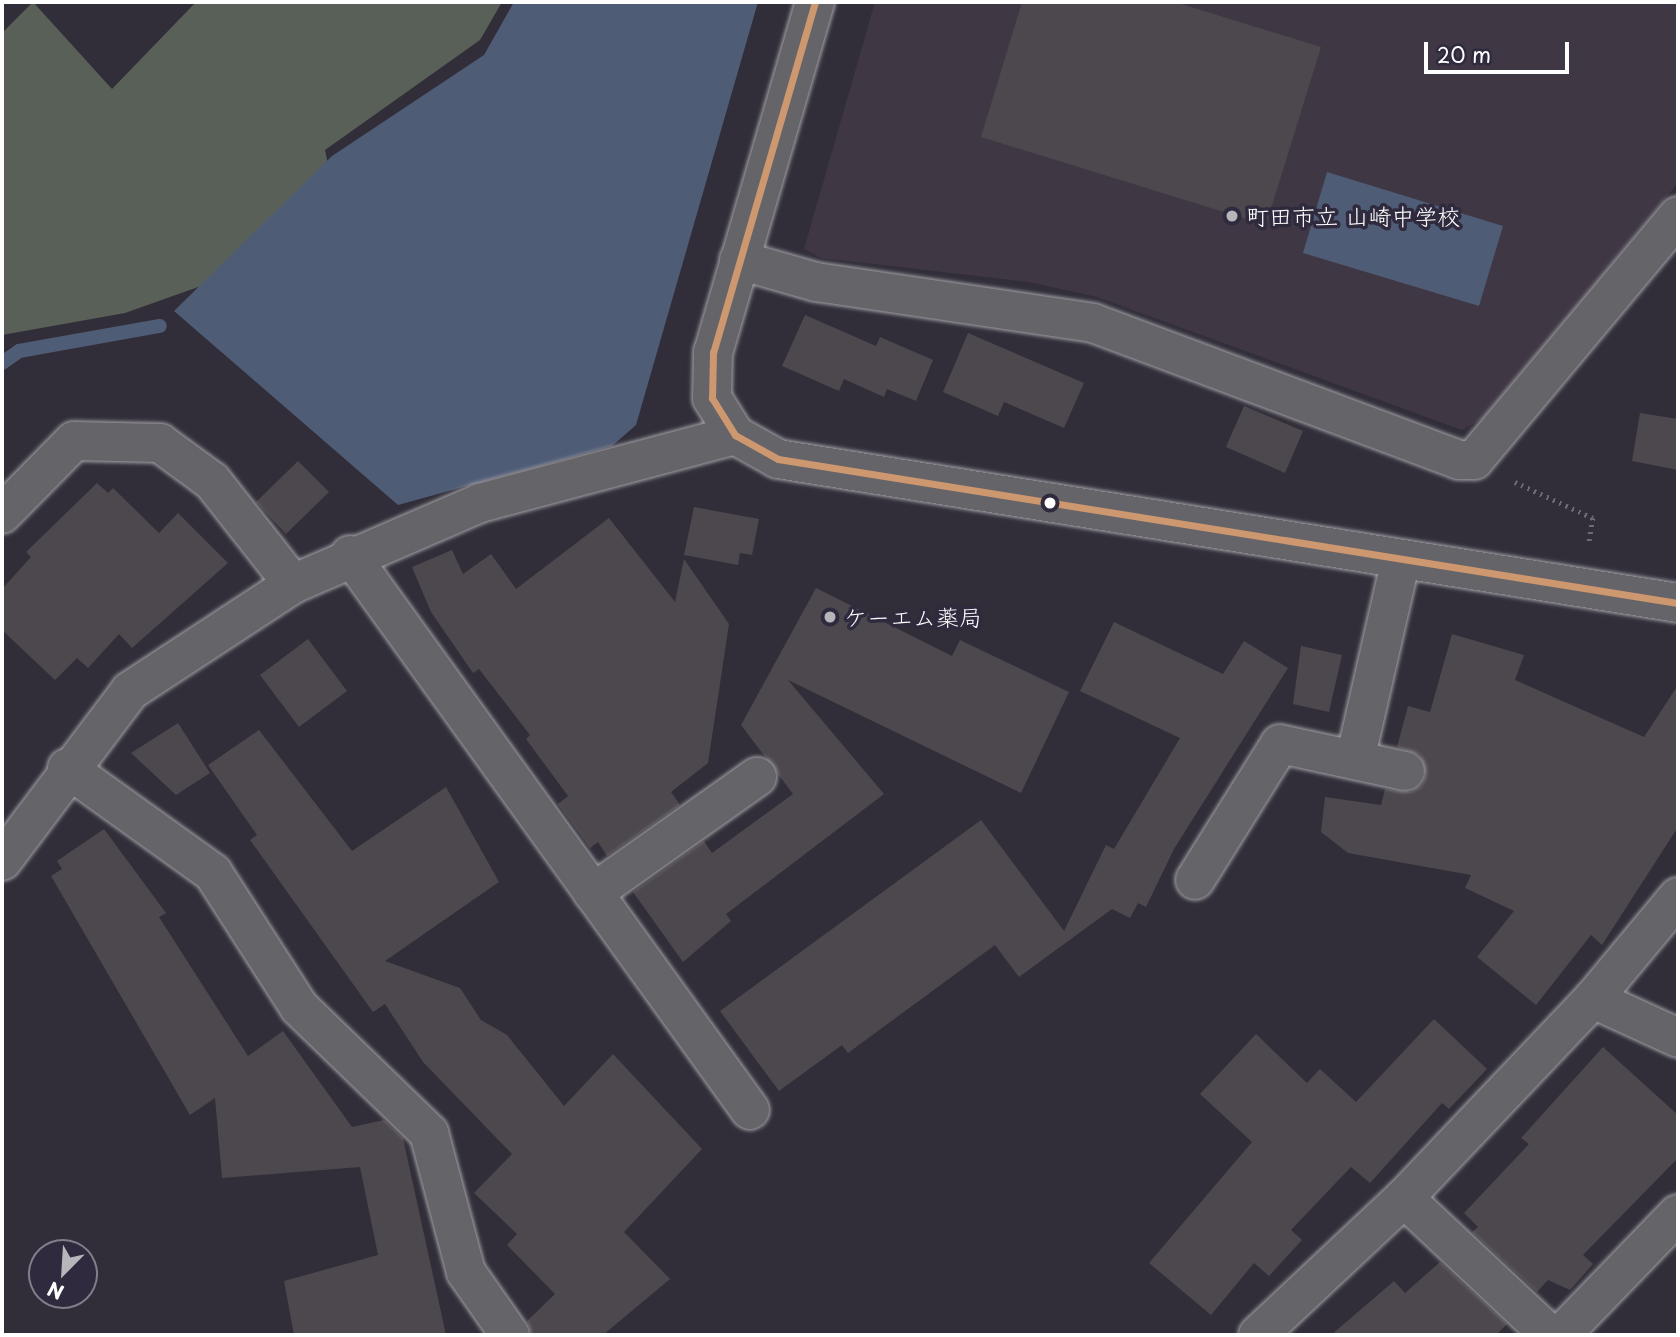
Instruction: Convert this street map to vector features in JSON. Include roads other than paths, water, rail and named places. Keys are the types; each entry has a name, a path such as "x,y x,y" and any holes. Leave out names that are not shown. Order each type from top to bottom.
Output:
{"street":[{"path":"815,2 713,352 712,398 735,435 778,459 1678,603"},
{"path":"738,260 816,282 1093,323 1459,460 1474,460 1678,216"},
{"path":"2,861 67,768 130,691 293,584 350,555 480,503 735,435"},
{"path":"2,514 74,441 160,443 212,481 293,584"},
{"path":"350,555 750,1110"},
{"path":"1355,760 1401,559"},
{"path":"1195,880 1280,744 1405,771"},
{"path":"67,768 213,873 299,1007 429,1133 466,1272 510,1335"},
{"path":"593,892 757,777"},
{"path":"1261,1334 1404,1198 1593,999 1678,897"},
{"path":"1593,999 1678,1038"},
{"path":"1404,1198 1550,1335"},
{"path":"1561,1335 1678,1214"}],"water":[{"path":"514,2 758,2 636,425 612,446 398,505 174,311 332,156 484,55"},
{"path":"1327,172 1503,226 1479,306 1303,253"}],"waterway":[{"path":"2,363 19,351 160,326"}],"place":[{"name":"町田市立 山崎中学校","path":"1232,216"},
{"name":"ケーエム薬局","path":"830,617"}]}
